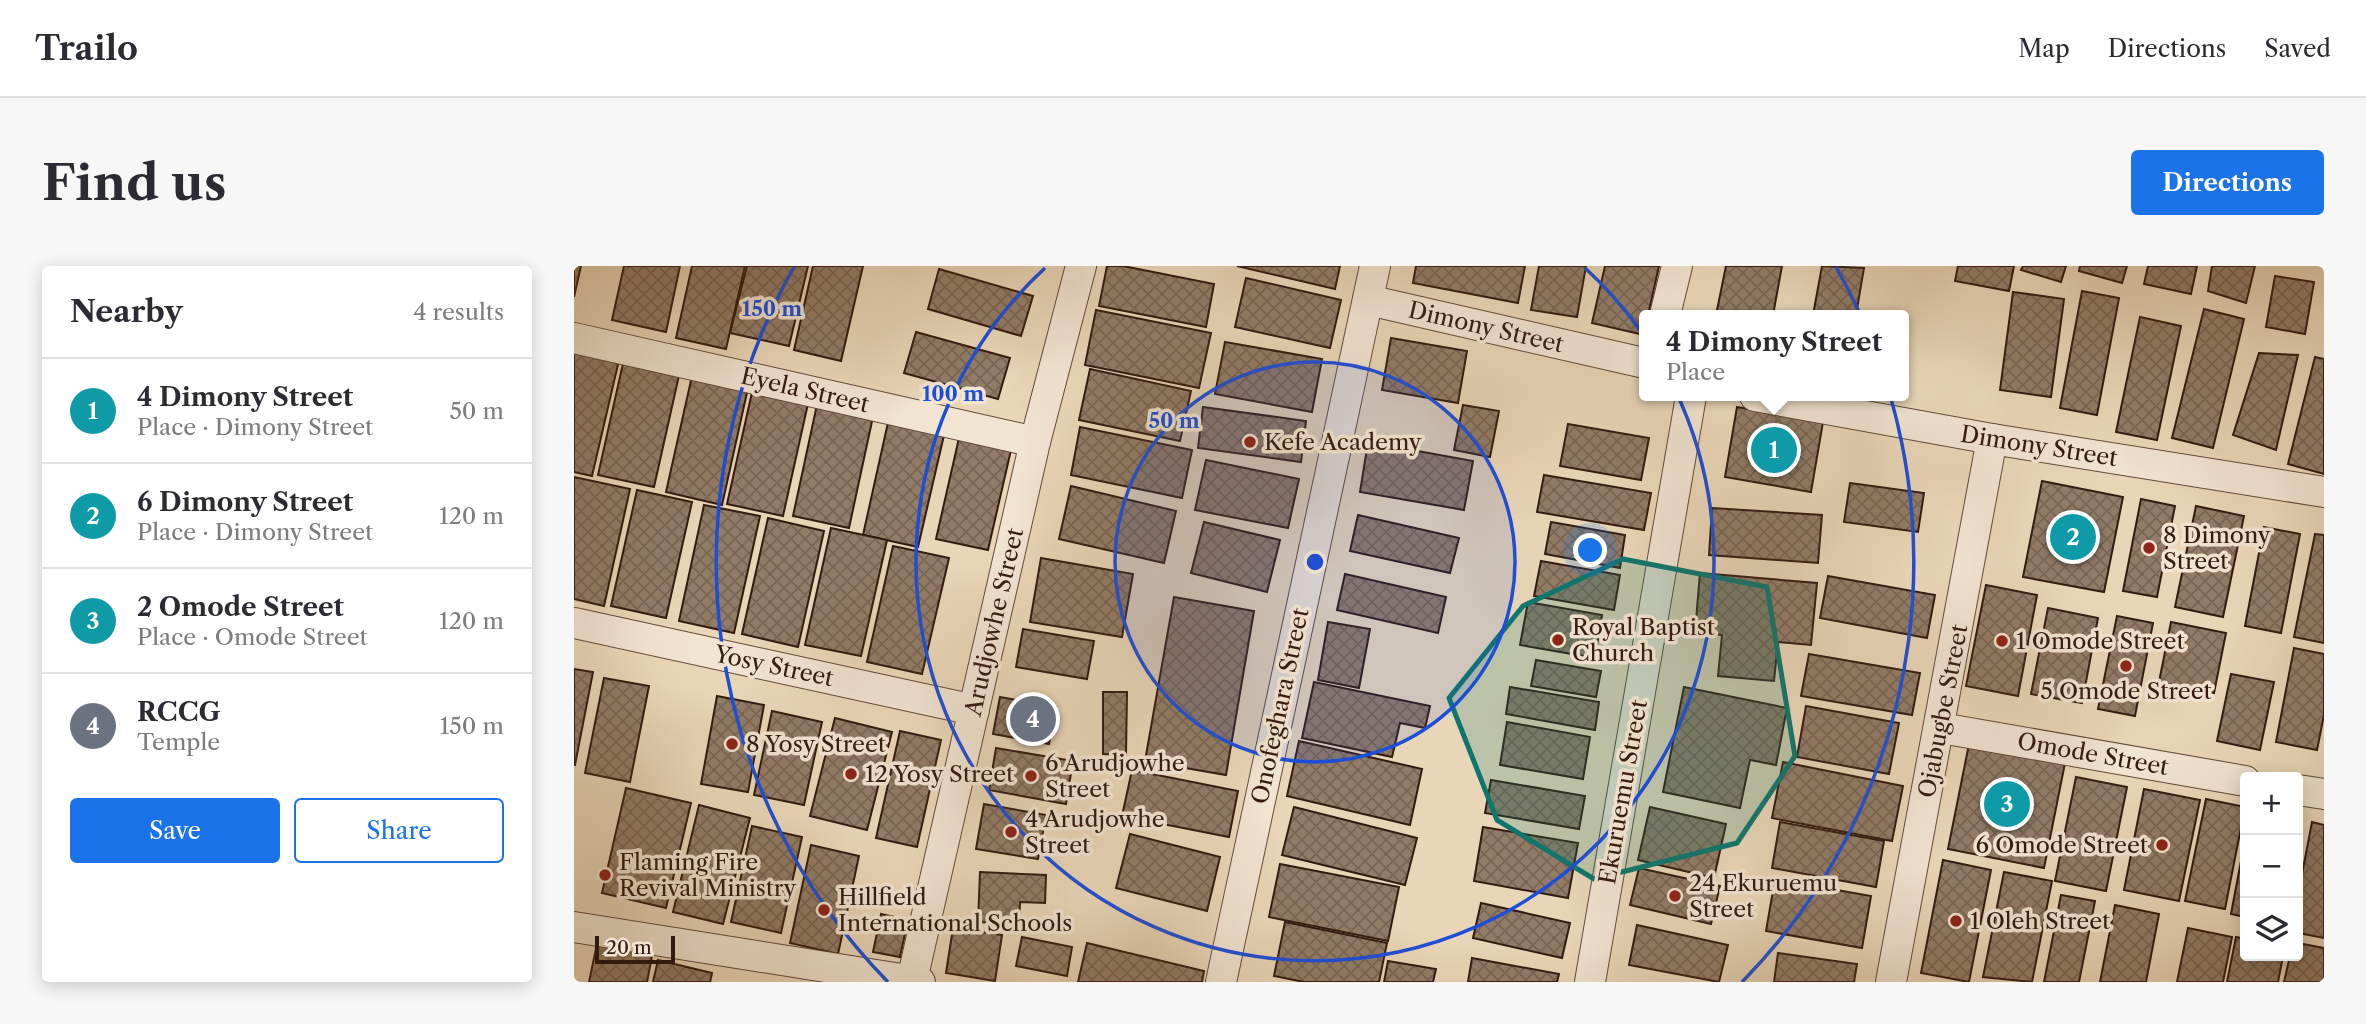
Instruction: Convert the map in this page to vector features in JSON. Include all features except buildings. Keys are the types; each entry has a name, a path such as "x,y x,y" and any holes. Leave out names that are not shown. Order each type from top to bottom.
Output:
{"street":[{"name":"Arudjowhe Street","path":"916,981 1035,442 1081,266"},
{"name":"Onofeghara Street","path":"1221,982 1375,266"},
{"path":"1666,310 1677,266"},
{"name":"Dimony Street","path":"1368,300 1639,362"},
{"name":"Eyela Street","path":"574,338 1035,442"},
{"name":"Ekuruemu Street","path":"1590,982 1690,401"},
{"name":"Dimony Street","path":"1783,401 1992,439 2324,492"},
{"name":"Ojabugbe Street","path":"1891,982 1941,727 1992,439"},
{"name":"Yosy Street","path":"574,623 974,710"},
{"name":"Omode Street","path":"1941,727 2240,780"},
{"path":"2303,791 2324,794"},
{"path":"574,927 916,981"}],"highlighted area":[{"path":"1623,559 1767,587 1795,756 1737,843 1594,879 1497,820 1449,698 1523,606"}],"place":[{"name":"Kefe Academy","path":"1250,442"},
{"name":"4 Dimony Street","path":"1774,450"},
{"name":"6 Dimony Street","path":"2073,537"},
{"name":"8 Dimony Street","path":"2149,548"},
{"name":"Royal Baptist Church","path":"1558,640"},
{"name":"1 Omode Street","path":"2002,641"},
{"name":"5 Omode Street","path":"2126,666"},
{"name":"RCCG","path":"1033,719"},
{"name":"8 Yosy Street","path":"732,744"},
{"name":"12 Yosy Street","path":"851,774"},
{"name":"6 Arudjowhe Street","path":"1031,776"},
{"name":"2 Omode Street","path":"2007,804"},
{"name":"4 Arudjowhe Street","path":"1011,832"},
{"name":"6 Omode Street","path":"2162,845"},
{"name":"Flaming Fire Revival Ministry","path":"605,875"},
{"name":"24 Ekuruemu Street","path":"1675,896"},
{"name":"Hillfield International Schools","path":"824,910"},
{"name":"1 Oleh Street","path":"1956,921"}]}
